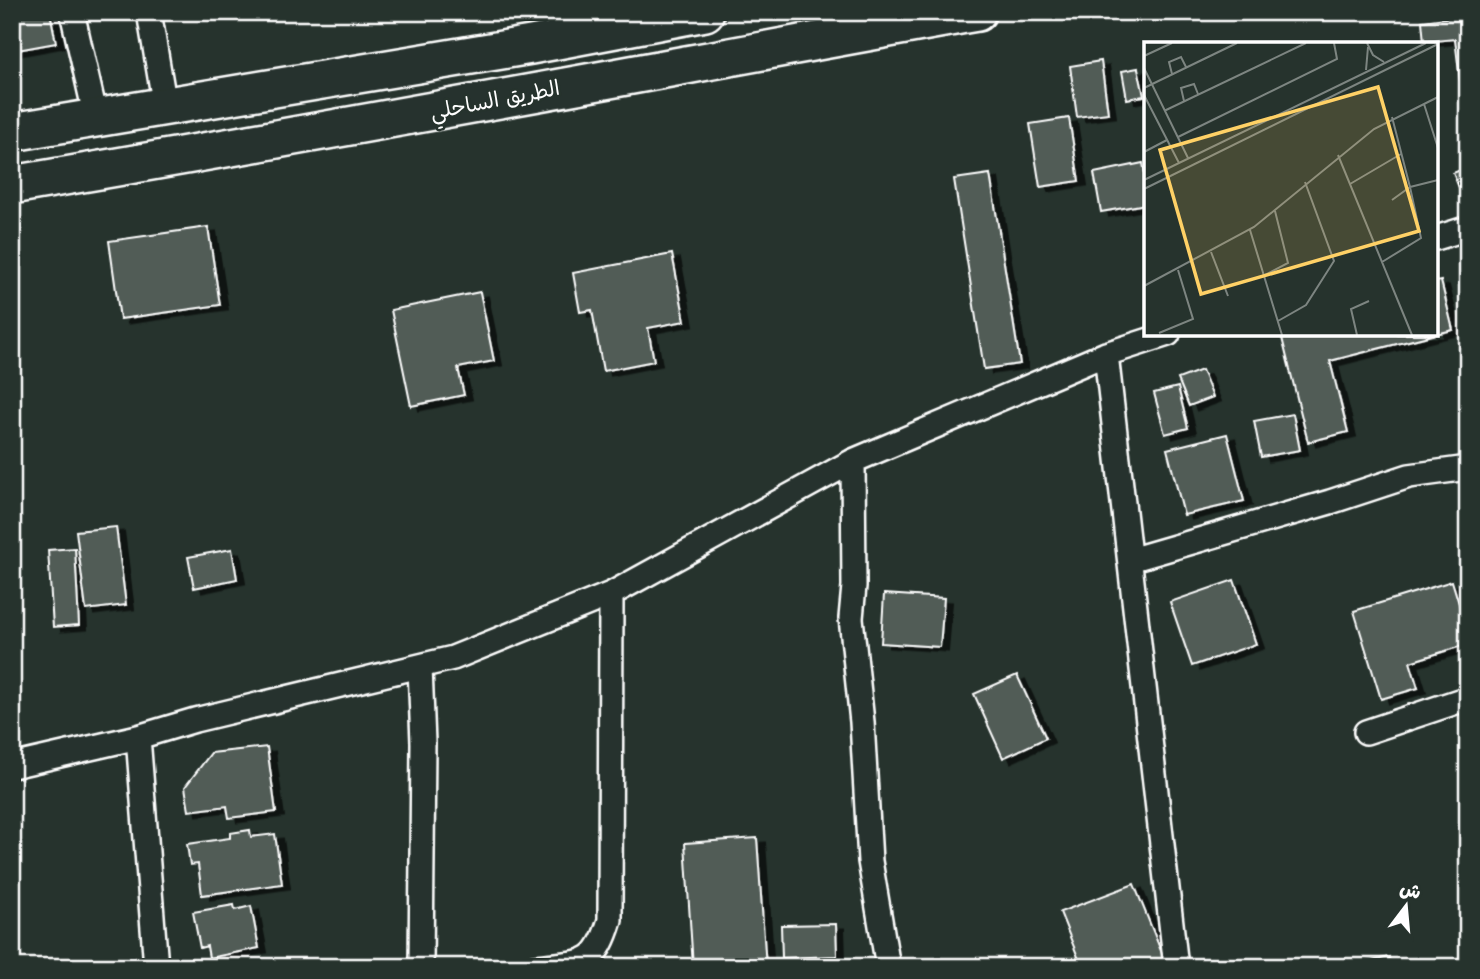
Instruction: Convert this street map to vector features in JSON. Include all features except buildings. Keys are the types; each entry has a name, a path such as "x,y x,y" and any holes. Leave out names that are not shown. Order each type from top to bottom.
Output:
{"highway":[{"path":"12,132 531,45 705,12"},
{"name":"الطريق الساحلي","path":"12,186 332,131 977,12"}],"street":[{"path":"72,12 96,118"},
{"path":"149,12 165,107"},
{"path":"1438,238 1468,228"},
{"path":"12,766 138,737 208,716 376,675 453,659 611,594 853,461 1106,354 1162,336"},
{"path":"1106,354 1176,967"},
{"path":"853,461 854,586 851,618 862,722 870,861 888,967"},
{"path":"1130,560 1330,502 1409,476 1468,468"},
{"path":"535,967 587,961 603,945 610,920 611,594"},
{"path":"420,667 423,743 421,967"},
{"path":"1366,732 1468,698"},
{"path":"138,737 156,967"}]}
